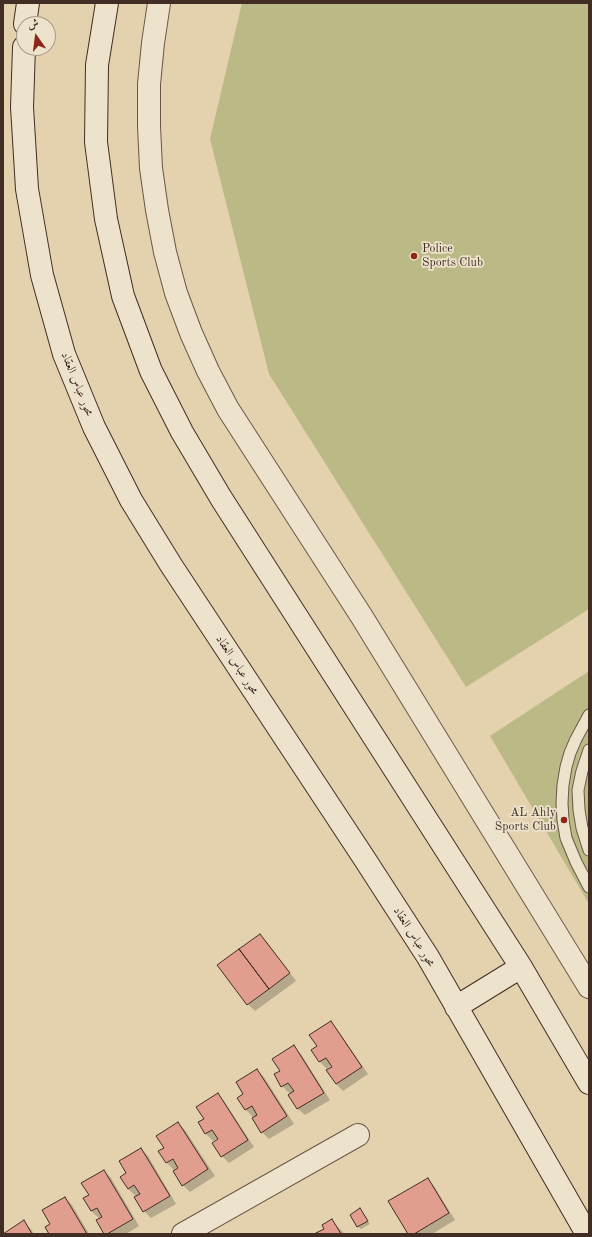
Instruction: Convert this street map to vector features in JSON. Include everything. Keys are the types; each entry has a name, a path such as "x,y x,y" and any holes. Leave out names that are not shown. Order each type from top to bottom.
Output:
{"main road":[{"path":"26,16 28,3"},
{"path":"107,3 97,65 96,142 106,219 123,296 151,371 182,432 221,498 521,967 589,1083"},
{"path":"159,3 149,84 151,168 165,252 176,293 191,333 205,365 231,415 362,617 589,987"},
{"name":"محور عباس العقاد","path":"24,56 22,107 27,189 41,267 64,354 94,427 131,500 171,565 428,957 587,1234"},
{"path":"456,1007 521,967"},
{"path":"183,1234 358,1135"}],"lane":[{"path":"589,715 570,753 563,785 562,803 566,838 589,887"},
{"path":"589,750 578,790 578,810 589,850"}],"shaded area":[{"name":"Police Sports Club","path":"242,3 589,3 589,609 466,687 269,374 210,139"},
{"name":"AL Ahly Sports Club","path":"589,671 589,904 490,736"}],"building":[{"path":"260,934 290,973 269,989 239,949"},
{"path":"239,949 269,989 247,1005 217,965"},
{"path":"331,1021 362,1067 336,1084 326,1070 332,1067 326,1058 319,1062 311,1050 317,1046 309,1035"},
{"path":"294,1045 324,1093 297,1109 288,1095 294,1091 288,1083 281,1087 274,1074 280,1071 272,1059"},
{"path":"257,1069 287,1116 261,1133 252,1118 257,1115 252,1106 245,1110 237,1098 243,1094 236,1082"},
{"path":"218,1093 248,1140 221,1157 212,1143 218,1139 212,1130 205,1134 198,1122 204,1119 196,1107"},
{"path":"178,1122 208,1169 182,1186 173,1171 178,1168 173,1159 166,1163 158,1151 164,1148 156,1136"},
{"path":"141,1148 170,1196 143,1212 134,1197 140,1194 134,1185 128,1189 120,1177 126,1173 119,1161"},
{"path":"104,1170 133,1219 107,1234 104,1234 96,1220 102,1217 97,1208 91,1211 83,1198 89,1195 81,1183"},
{"path":"428,1178 449,1213 414,1234 408,1234 388,1201"},
{"path":"65,1197 87,1234 49,1234 45,1227 50,1224 42,1210"},
{"path":"360,1208 368,1221 357,1227 350,1215"},
{"path":"332,1219 341,1234 314,1234 324,1229 322,1225"},
{"path":"24,1220 32,1234 3,1234"}],"place":[{"name":"Police Sports Club","path":"414,256"},
{"name":"AL Ahly Sports Club","path":"564,820"}]}
